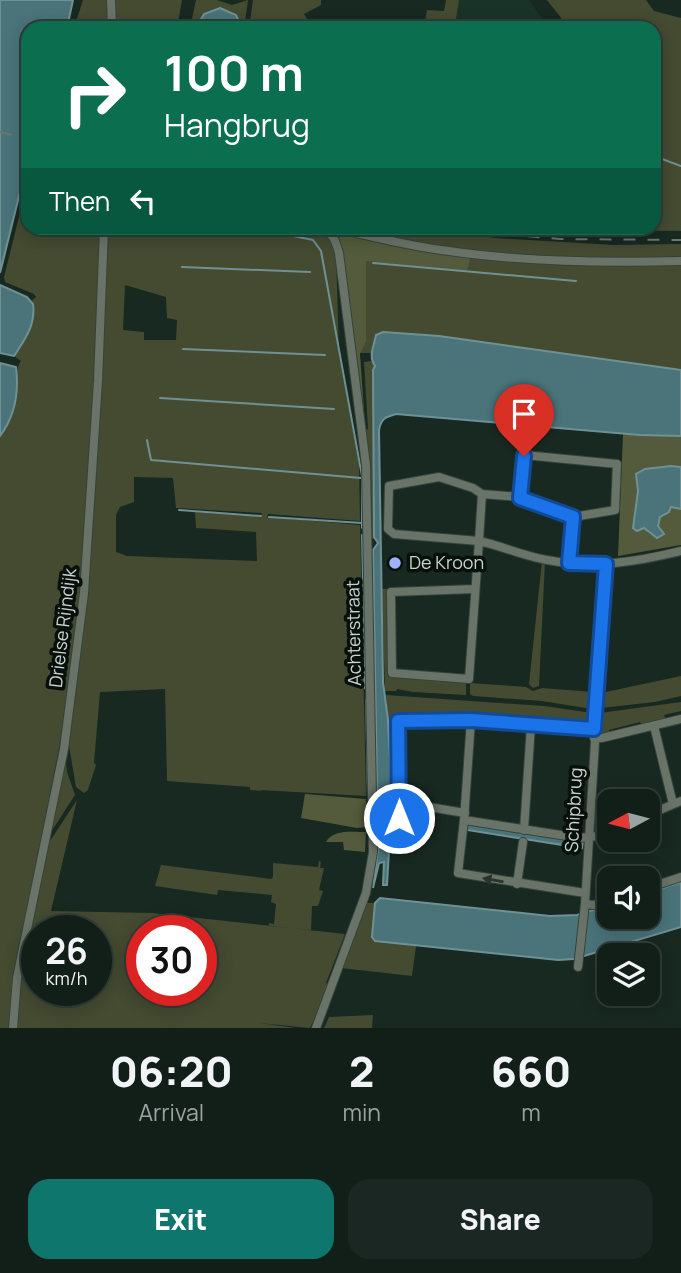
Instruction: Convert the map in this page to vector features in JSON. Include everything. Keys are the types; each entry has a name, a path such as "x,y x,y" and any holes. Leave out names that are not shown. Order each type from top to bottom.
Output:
{"street":[{"path":"111,0 112,21"},
{"name":"Drielse Rijndijk","path":"13,1028 17,978 65,744 84,593 98,381 104,235"},
{"name":"Achterstraat","path":"316,1028 366,892 373,852 366,465 339,253 330,235"},
{"name":"Achterstraat","path":"368,235 449,251 532,259 681,261"},
{"path":"520,498 524,456 617,464 615,510 573,517 520,498 482,494 473,488 439,477 392,485 388,491 388,529 391,533 479,541 545,560 569,563 633,562 681,551"},
{"path":"475,589 393,591 390,594 392,673 469,680 482,494"},
{"path":"569,563 573,517"},
{"name":"Schipbrug","path":"578,965 589,838 606,564"},
{"path":"399,818 398,721 471,720 594,733 604,738 681,719"},
{"path":"471,720 465,817 458,873 585,893"},
{"path":"524,830 531,725"},
{"path":"654,726 677,802 660,810"},
{"path":"399,802 524,830 589,838 597,835"},
{"path":"517,884 523,842"},
{"path":"660,884 681,877"},
{"path":"584,907 597,904"}],"shaded area":[{"path":"83,0 109,0 110,21 76,21"},
{"path":"114,0 182,0 178,21 115,21"},
{"path":"196,0 217,0 232,5 248,0 245,21 238,21 232,12 220,8 200,21 192,21"},
{"path":"253,0 321,0 321,5 304,14 306,21 250,21"},
{"path":"446,0 459,0 456,21 425,21 427,10 444,11"},
{"path":"459,0 529,0 544,21 456,21"},
{"path":"547,0 646,0 654,11 681,18 681,231 661,231 661,21 564,21"},
{"path":"21,209 21,235 100,235 87,514 78,607 60,743 26,915 21,915 21,942 9,1028 0,1028 0,436 9,419 16,395 17,371 21,361 14,356 30,330 32,300 36,297 5,282"},
{"path":"107,235 328,235 336,252 339,354 359,464 360,521 268,514 267,517 360,525 366,796 260,790 262,791 250,790 250,787 167,781 165,689 100,692 94,763 96,765 88,790 84,793 76,787 68,740 94,514","holes":["125,285 166,297 167,318 177,320 176,340 144,340 144,332 123,330","134,477 173,478 176,508 262,513 261,517 195,512 196,528 256,532 257,561 127,556 116,552 116,515 120,507 134,502"]},
{"path":"342,235 363,235 472,254 467,272 366,261 366,342 360,354 365,425 338,238"},
{"path":"377,235 472,235 614,245 681,244 681,259 513,254"},
{"path":"472,254 681,263 681,370 439,336 383,332 376,335 371,353 360,353 366,342 366,260 467,272"},
{"path":"372,361 375,366 375,539 370,538 364,431 368,429 364,362"},
{"path":"623,434 681,436 681,467 671,466 636,474 638,491 633,528 644,528 651,535 658,526 660,517 669,512 671,507 681,509 681,545 618,556"},
{"path":"542,561 545,562 539,686 533,688 529,684"},
{"path":"382,589 387,589 389,676 466,683 466,695 397,689 385,691"},
{"path":"681,676 681,696 601,708 601,693"},
{"path":"470,683 526,687 533,691 542,688 593,692 592,709 542,701 473,696 470,694"},
{"path":"386,695 544,706 592,713 591,723 388,720"},
{"path":"681,702 681,711 664,715 666,720 643,726 640,722 609,730 610,734 600,734 598,731 600,713"},
{"path":"65,754 67,772 75,795 51,832"},
{"path":"305,794 366,799 368,827 357,828 301,818"},
{"path":"77,800 51,911 170,915 126,915 126,1006 217,1006 217,920 345,934 326,983 328,984 351,921 314,1028 315,1017 310,1028 259,1023 296,1028 14,1028 21,977 21,1006 112,1006 112,915 34,915 48,844"},
{"path":"366,832 365,852 344,850 343,842 326,842 338,833"},
{"path":"319,861 320,868 324,868 319,890 323,891 318,906 312,906 311,930 269,926 269,923 274,924 276,904 271,902 272,895 218,890 217,895 155,886 161,865 271,879 273,863 318,867"},
{"path":"366,903 375,903 372,939 416,946 412,976 341,968"},
{"path":"373,1015 372,1028 324,1028 329,1017"}],"water":[{"path":"0,0 73,0 68,21 21,21 21,188 0,273"},
{"path":"220,8 236,15 239,21 200,21 204,14"},
{"path":"0,285 27,297 33,304 31,325 14,356 0,353"},
{"path":"383,332 439,336 681,370 681,436 640,435 396,414 382,421 379,430 383,682 392,797 387,885 383,885 384,862 379,863 373,888 378,849 373,550 378,543 374,537 375,366 372,355 376,335"},
{"path":"0,363 16,367 17,385 12,412 0,436"},
{"path":"681,467 681,509 671,507 669,512 660,517 658,526 664,534 657,538 644,528 637,531 633,528 638,491 636,474 645,469"},
{"path":"467,824 583,842 582,848 467,830"},
{"path":"681,882 681,927 628,943 597,943 597,952 574,959 558,960 375,941 372,937 375,903 380,898 550,916 577,915 597,909 597,929 660,929 660,889"}],"waterway":[{"path":"661,159 681,166"},
{"path":"288,235 313,240 321,251 362,476 362,528"},
{"path":"373,263 576,281"},
{"path":"182,267 310,272"},
{"path":"183,349 325,355"},
{"path":"160,398 334,409"},
{"path":"147,440 151,460 361,478"},
{"path":"179,510 261,516"},
{"path":"269,517 362,523"},
{"path":"362,535 365,667"},
{"path":"364,672 365,688"},
{"path":"366,700 368,797"}],"railway":[{"path":"0,132 21,137"},
{"path":"513,235 560,239 681,240"}],"place":[{"name":"De Kroon","path":"395,563"}],"route":[{"path":"399,818 398,721 471,720 594,729 606,564 569,563 573,517 520,498 524,456"}]}
